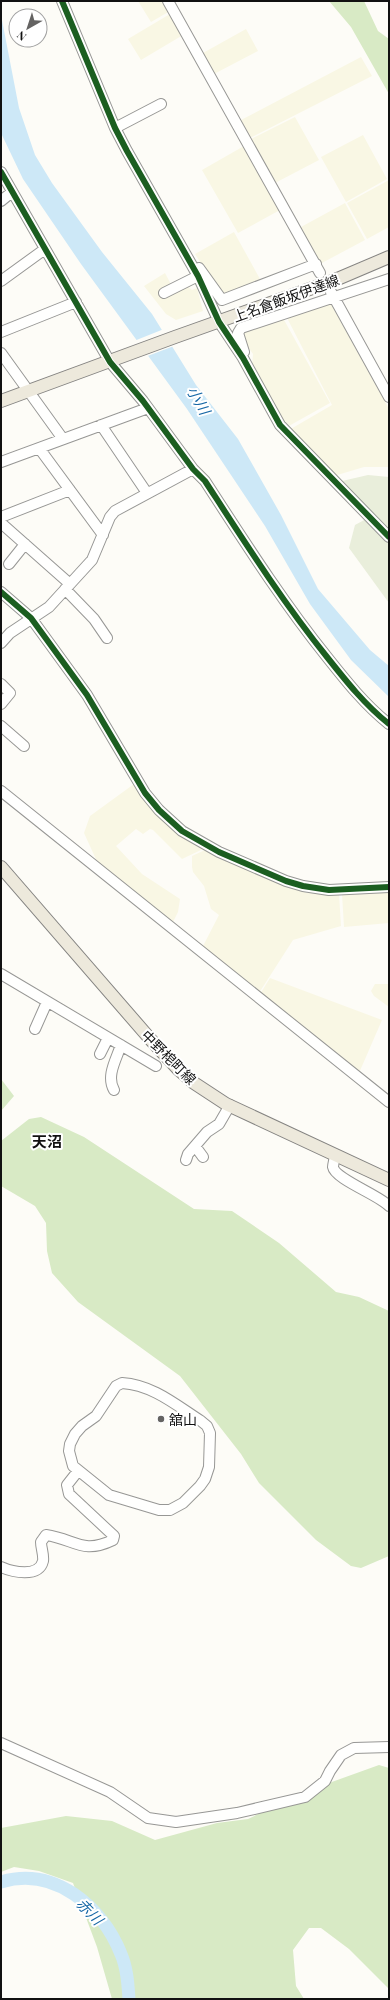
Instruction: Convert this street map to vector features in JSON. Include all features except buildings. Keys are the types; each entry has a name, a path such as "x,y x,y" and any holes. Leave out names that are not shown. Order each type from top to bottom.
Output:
{"main road":[{"name":"上名倉飯坂伊達線","path":"1,402 175,337 335,280 389,257"},
{"name":"中野梍町線","path":"1,867 156,1045 194,1083 230,1105 389,1180"}],"street":[{"path":"62,1 115,128 198,276 219,322 243,358 284,430 389,537"},
{"path":"168,1 318,269 222,300 198,267 193,267"},
{"path":"115,128 161,104"},
{"path":"1,172 76,302 114,360 193,469 205,481 274,586 314,642 364,701 389,724"},
{"path":"1,201 12,192"},
{"path":"1,281 45,249"},
{"path":"164,292 198,276"},
{"path":"243,358 244,353 238,333 242,328 332,294 389,279"},
{"path":"332,294 389,397"},
{"path":"1,332 76,302"},
{"path":"1,353 64,439"},
{"path":"1,462 148,408"},
{"path":"102,425 147,493"},
{"path":"39,448 103,535"},
{"path":"1,643 10,633 49,607 92,560 110,517 115,511 193,469"},
{"path":"1,517 70,490"},
{"path":"1,523 25,544 67,586 94,619 107,638"},
{"path":"9,564 25,544"},
{"path":"1,592 31,618 87,695 145,793 159,810 182,831 219,852 286,881 303,886 329,890 389,887"},
{"path":"1,684 10,693 1,704"},
{"path":"1,726 24,746"},
{"path":"1,791 389,1102"},
{"path":"1,974 156,1066"},
{"path":"35,1029 47,1002"},
{"path":"100,1054 108,1038"},
{"path":"145,1059 156,1045"},
{"path":"114,1090 110,1078 121,1046"},
{"path":"186,1160 207,1132 219,1124 230,1105"},
{"path":"195,1146 203,1157"},
{"path":"336,1155 333,1167 336,1174 372,1193 389,1206"},
{"path":"122,1383 147,1387 156,1392 201,1421 207,1426 210,1433 210,1454 205,1479 193,1494 170,1510 159,1510 109,1495 88,1476 78,1471 73,1466 69,1451 72,1439 82,1426 96,1416 116,1386 122,1383"},
{"path":"1,1567 16,1572 38,1568 43,1560 41,1542 46,1535 86,1547 103,1545 113,1540 114,1536 68,1494 67,1485 78,1471"},
{"path":"1,1743 110,1792 148,1818 176,1822 237,1813 305,1796 326,1781 330,1771 341,1755 354,1748 389,1747"}],"shaded area":[{"path":"138,1 164,1 170,11 151,22"},
{"path":"170,14 183,35 141,60 128,39"},
{"path":"246,29 258,51 214,74 203,53"},
{"path":"361,57 372,76 250,138 241,120"},
{"path":"295,117 319,160 275,183 251,139"},
{"path":"363,135 387,179 346,202 321,157"},
{"path":"244,146 280,210 238,233 202,170"},
{"path":"389,180 389,227 367,239 347,203"},
{"path":"345,203 365,240 320,264 301,227"},
{"path":"234,232 260,279 222,296 195,254"},
{"path":"165,273 174,290 186,285 192,290 197,288 203,311 176,320 166,314 144,286"},
{"path":"330,302 389,409 389,467 364,467 334,476 289,430 332,405 286,316"},
{"path":"283,318 330,403 287,427 252,366 253,354 242,339 242,333"},
{"path":"134,784 188,838 203,849 182,859 153,830 150,829 143,834 136,829 116,846 142,874 180,899 178,912 172,924 100,868 84,833 90,816"},
{"path":"205,850 307,893 339,894 341,926 293,940 259,993 202,948 219,915 211,909 204,886 193,872 192,856"},
{"path":"388,891 389,923 344,927 342,894"},
{"path":"270,978 382,1020 359,1073 260,994"},
{"path":"375,984 389,984 389,1007 374,996 371,991"}],"green space":[{"path":"329,1 364,1 378,31 389,39 389,94 351,27"},
{"path":"368,475 389,477 389,603 349,548 355,525 366,519 334,486 342,481"},
{"path":"1,1079 14,1096 1,1111"},
{"path":"41,1117 84,1137 194,1209 232,1211 279,1243 336,1292 359,1297 389,1311 389,1556 361,1568 351,1566 316,1540 259,1483 241,1454 180,1376 78,1302 52,1273 47,1251 46,1223 35,1206 1,1186 1,1141 29,1119"},
{"path":"379,1765 389,1768 389,1989 349,1949 321,1928 309,1928 293,1950 296,1986 304,1999 112,1999 97,1947 73,1883 39,1871 14,1867 1,1872 1,1828 66,1816 112,1821 155,1840 217,1823 248,1819 304,1792"}],"water":[{"name":"小川","path":"1,15 19,108 35,155 52,183 102,252 152,314 196,385 238,439 281,515 318,589 370,650 389,666 389,697 351,660 310,604 265,526 187,409 81,264 23,179 1,133"}],"pier":[{"path":"164,329 174,346 145,357 134,341"}],"waterway":[{"name":"赤川","path":"1,1882 21,1879 39,1880 57,1885 74,1894 89,1906 102,1920 113,1936 121,1954 126,1970 129,1999"}],"cycle path":[{"path":"62,1 115,128 198,276 219,322 243,358 280,425 389,537"},
{"path":"1,172 110,362 143,401 193,469 205,481 310,636 356,692 389,724"},
{"path":"1,592 31,618 87,695 145,793 159,810 182,831 219,852 286,881 303,886 329,890 389,887"}],"place":[{"name":"舘山","path":"161,1419"}],"district":[{"name":"天沼","path":"47,1141"}]}
